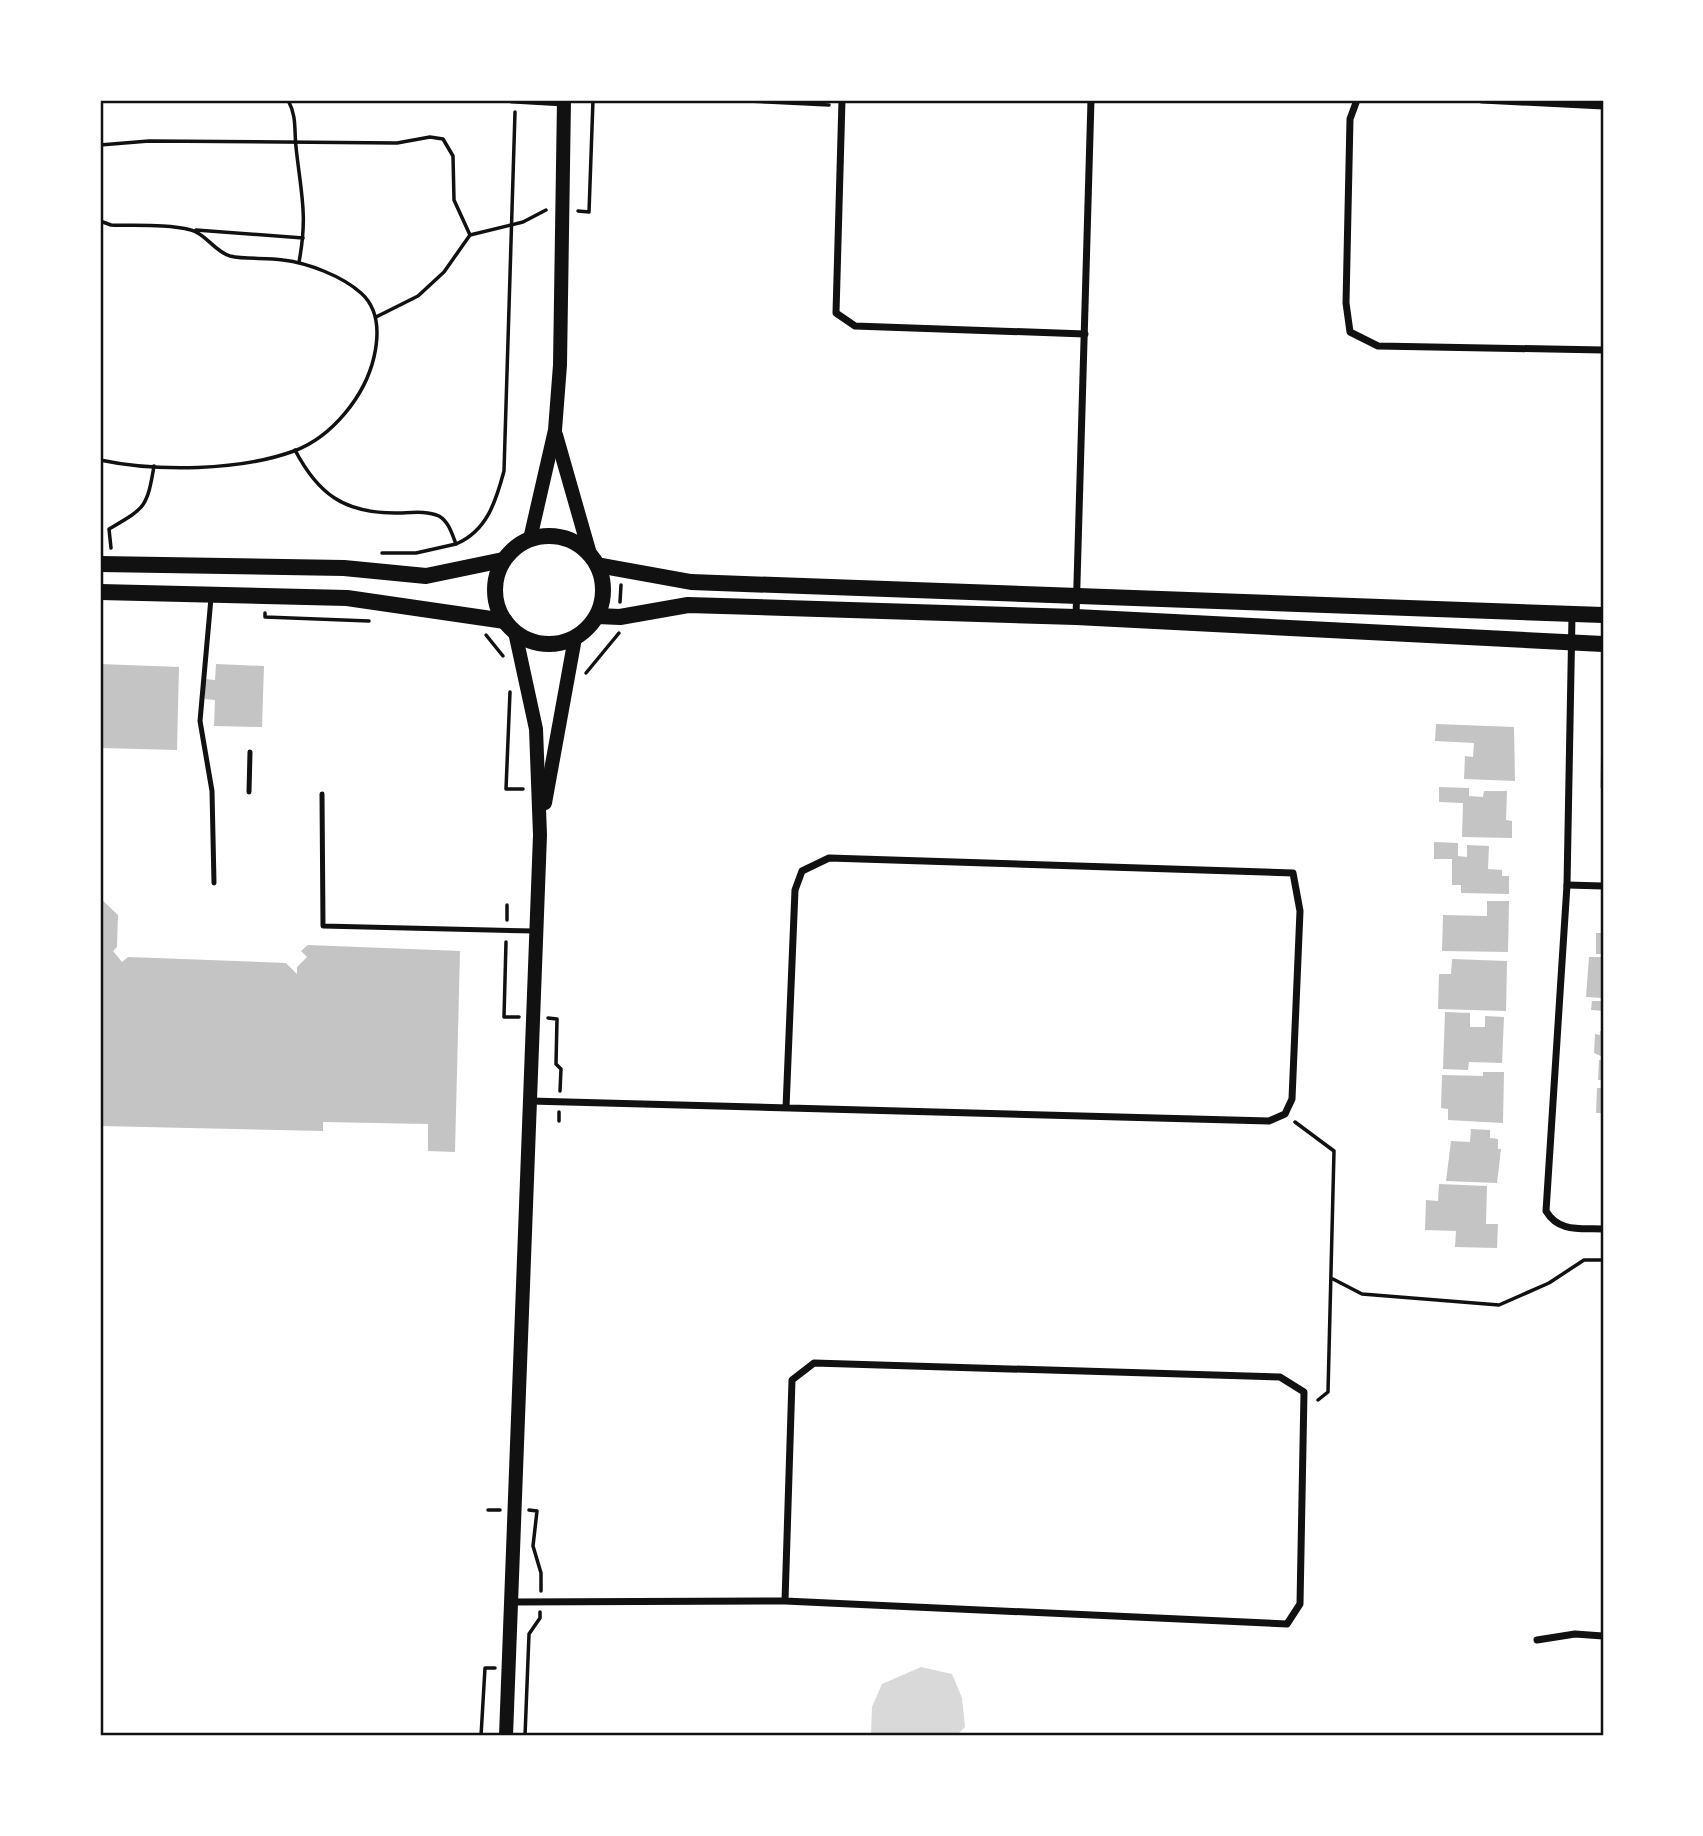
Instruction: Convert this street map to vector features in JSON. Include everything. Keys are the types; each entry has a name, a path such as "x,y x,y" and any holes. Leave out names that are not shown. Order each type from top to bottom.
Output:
{"main road":[{"path":"530,539 555,430 560,365 564,101"},
{"path":"100,592 347,598 510,627 544,644 575,638 597,616 603,599 603,582 578,522 555,430"},
{"path":"100,564 344,568 426,576 503,560 530,539 562,537 578,544 594,560 624,569 691,582 1572,616 1603,615"},
{"path":"503,560 496,575 494,591 497,607 510,627 537,729 540,835 506,1736"},
{"path":"597,616 621,624 688,605 1076,617 1603,643"},
{"path":"540,835 575,638"}],"street":[{"path":"513,100 564,101"},
{"path":"1076,617 1091,100"},
{"path":"1357,100 1350,119 1346,303 1350,332 1378,346 1603,350"},
{"path":"1482,100 1603,106"},
{"path":"842,103 835,313 855,326 1085,334"},
{"path":"1572,616 1567,885 1546,1211 1553,1222 1565,1228 1603,1229"},
{"path":"530,1101 560,1102 1269,1121 1284,1114 1292,1099 1300,911 1293,873 829,858 802,871 795,890 786,1108"},
{"path":"1567,885 1603,886"},
{"path":"513,1602 785,1601 1287,1624 1300,1604 1304,1392 1280,1377 814,1363 792,1380 785,1601"},
{"path":"1537,1640 1575,1634 1603,1636"}],"lane":[{"path":"211,595 200,721 212,792 214,883"},
{"path":"249,792 250,752"},
{"path":"322,794 323,926 537,931"}],"path":[{"path":"288,100 296,116 295,141 306,209 299,263"},
{"path":"295,450 309,478 325,494 374,513 424,512 439,516 449,525 456,544 468,539 484,523 496,500 504,471 513,100"},
{"path":"589,212 593,100"},
{"path":"727,100 842,103"},
{"path":"100,145 149,141 397,143 430,137 443,139 448,143 453,156 454,200 470,236"},
{"path":"100,221 111,225 304,238"},
{"path":"376,317 418,296 444,272 470,236 523,222"},
{"path":"100,460 154,466 202,467 249,461 295,450 328,430 354,404 371,372 377,344 376,317 362,294 334,277 299,263 229,256 194,230"},
{"path":"111,549 109,529 140,511 149,495 154,466"},
{"path":"621,624 624,569"},
{"path":"265,617 372,621"},
{"path":"484,632 504,657"},
{"path":"506,789 510,679"},
{"path":"504,1017 507,905"},
{"path":"557,1018 556,1065 561,1069 559,1121"},
{"path":"1284,1114 1334,1151 1334,1279 1328,1392 1303,1410"},
{"path":"1334,1279 1362,1294 1499,1305 1549,1283 1584,1260 1603,1260"},
{"path":"481,1736 485,1668"},
{"path":"525,1736 528,1671"}],"shaded area":[{"path":"921,1667 952,1674 962,1698 965,1727 956,1736 871,1736 872,1707 882,1684"}],"building":[{"path":"100,664 179,667 177,750 100,748"},
{"path":"216,664 264,666 262,727 214,726 215,700 205,699 205,679 215,680"},
{"path":"1436,724 1514,727 1515,781 1464,779 1465,756 1473,757 1474,743 1435,741"},
{"path":"1603,754 1603,788 1600,788"},
{"path":"1439,787 1469,788 1469,796 1483,797 1484,791 1507,791 1506,820 1512,821 1512,838 1462,837 1463,803 1439,802"},
{"path":"1434,842 1458,843 1458,856 1467,857 1467,845 1489,846 1488,869 1502,870 1502,876 1509,876 1509,894 1461,893 1461,885 1452,885 1452,859 1434,859"},
{"path":"100,898 118,915 117,947 113,951 122,962 128,957 286,963 297,974 297,967 307,957 301,951 308,945 460,951 455,1152 428,1151 428,1124 323,1122 323,1131 100,1126"},
{"path":"1487,901 1509,901 1508,952 1442,951 1443,915 1487,916"},
{"path":"1596,933 1603,933 1603,954 1596,954"},
{"path":"1589,957 1603,957 1603,998 1586,997"},
{"path":"1452,959 1507,961 1506,1011 1438,1009 1439,974 1451,974"},
{"path":"1592,1001 1603,1001 1603,1011 1591,1010"},
{"path":"1445,1012 1470,1013 1470,1027 1485,1027 1485,1016 1504,1017 1502,1063 1469,1062 1468,1070 1443,1069"},
{"path":"1600,1031 1603,1032 1603,1057 1594,1053 1595,1034 1600,1035"},
{"path":"1599,1060 1603,1060 1603,1080 1598,1080"},
{"path":"1483,1072 1504,1072 1503,1123 1448,1120 1448,1109 1441,1108 1442,1075 1483,1076"},
{"path":"1597,1088 1603,1088 1603,1113 1596,1113"},
{"path":"1471,1129 1490,1130 1490,1138 1498,1139 1498,1149 1501,1149 1497,1183 1446,1181 1451,1141 1470,1142"},
{"path":"1439,1184 1487,1186 1486,1224 1498,1224 1497,1248 1455,1247 1456,1231 1425,1230 1426,1200 1438,1201"}]}
